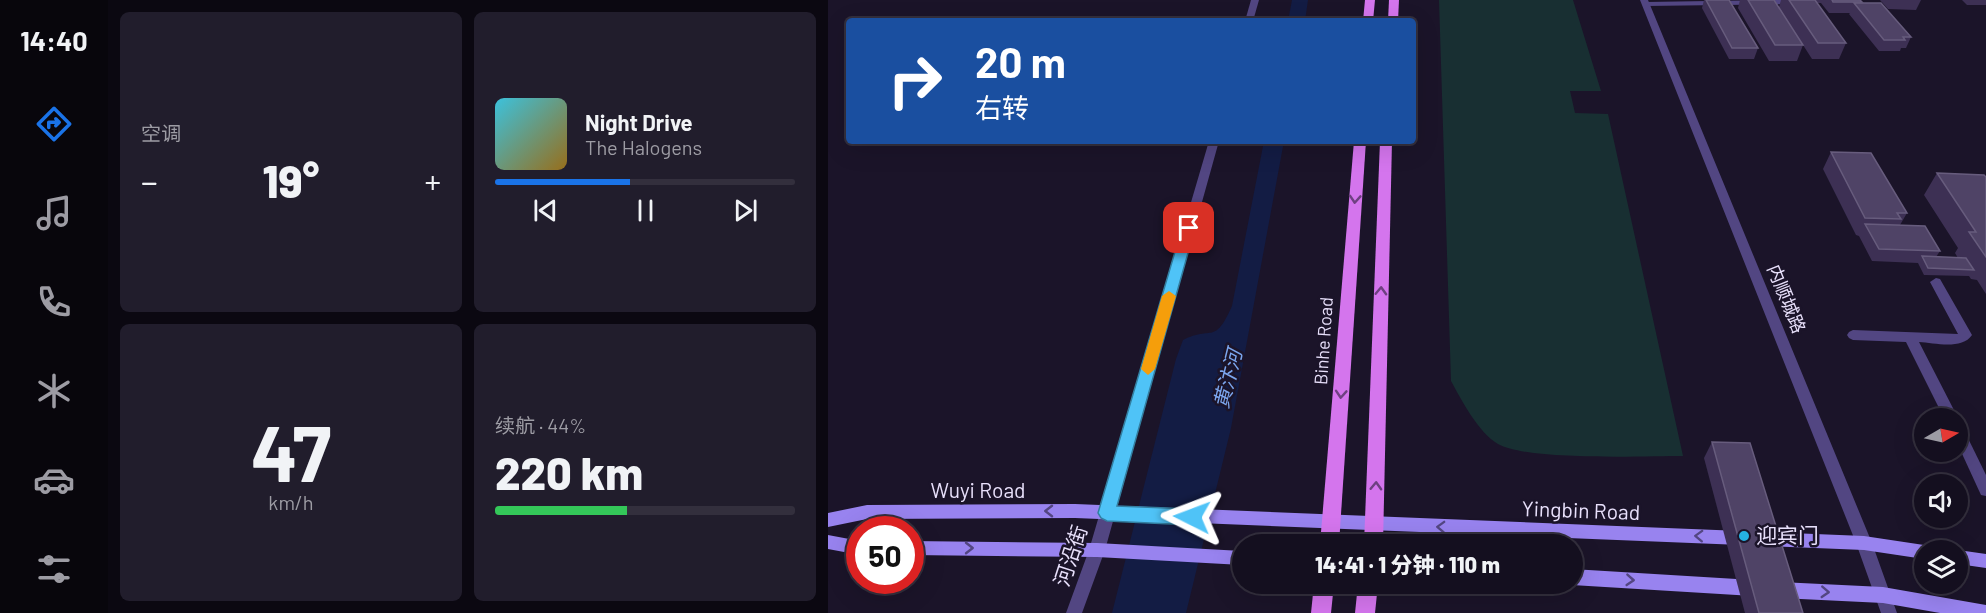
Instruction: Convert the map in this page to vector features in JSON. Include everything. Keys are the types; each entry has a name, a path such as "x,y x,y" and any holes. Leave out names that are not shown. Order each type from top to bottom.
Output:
{"main road":[{"path":"1368,18 1370,0"},
{"path":"1393,18 1394,0"},
{"name":"Binhe Road","path":"1330,534 1360,144"},
{"path":"1373,534 1386,144"},
{"name":"Wuyi Road","path":"828,520 867,512 1107,513 1235,519"},
{"name":"Yingbin Road","path":"1235,519 1864,543 1914,550"},
{"path":"828,542 846,545"},
{"path":"924,548 1097,550 1232,558"},
{"path":"1968,558 1986,561"},
{"path":"1583,577 1882,595 1986,613"},
{"path":"1321,613 1323,594"},
{"path":"1365,613 1367,594"}],"street":[{"path":"1249,18 1255,0"},
{"path":"1645,2 1804,2"},
{"name":"内顺城路","path":"1645,2 1864,543 1889,613"},
{"name":"河沿街","path":"1074,613 1097,550 1213,144"},
{"path":"1853,334 1960,339 1966,335 1936,282"},
{"path":"1910,337 1946,408"},
{"path":"1968,453 1986,490"}],"green space":[{"path":"1439,0 1573,0 1601,91 1570,91 1575,113 1608,114 1683,456 1560,455 1513,449 1498,444 1484,432 1471,416 1451,381"}],"water":[{"path":"1292,0 1308,0 1305,18 1289,18"},
{"name":"黄汴河","path":"1263,144 1283,144 1231,428 1186,613 1112,613 1176,359 1183,340 1216,330 1221,326 1232,306"}],"building":[{"path":"1706,0 1729,0 1758,48 1732,48"},
{"path":"1748,0 1774,0 1803,45 1775,45"},
{"path":"1789,0 1815,0 1846,43 1818,43"},
{"path":"1832,0 1860,0 1862,2 1833,2"},
{"path":"1854,3 1881,3 1911,37 1903,37 1905,40 1884,40"},
{"path":"1831,152 1871,153 1907,213 1897,213 1901,219 1865,218"},
{"path":"1937,173 1984,175 1986,177 1986,257 1969,232 1976,232"},
{"path":"1865,224 1925,226 1940,251 1879,249"},
{"path":"1922,256 1966,258 1974,270 1928,268"},
{"path":"1712,442 1750,443 1803,613 1759,613"}],"slow traffic":[{"path":"1148,369 1169,296"}],"place":[{"name":"迎宾门","path":"1744,536"}],"route":[{"path":"1189,228 1107,513 1192,517"}]}
